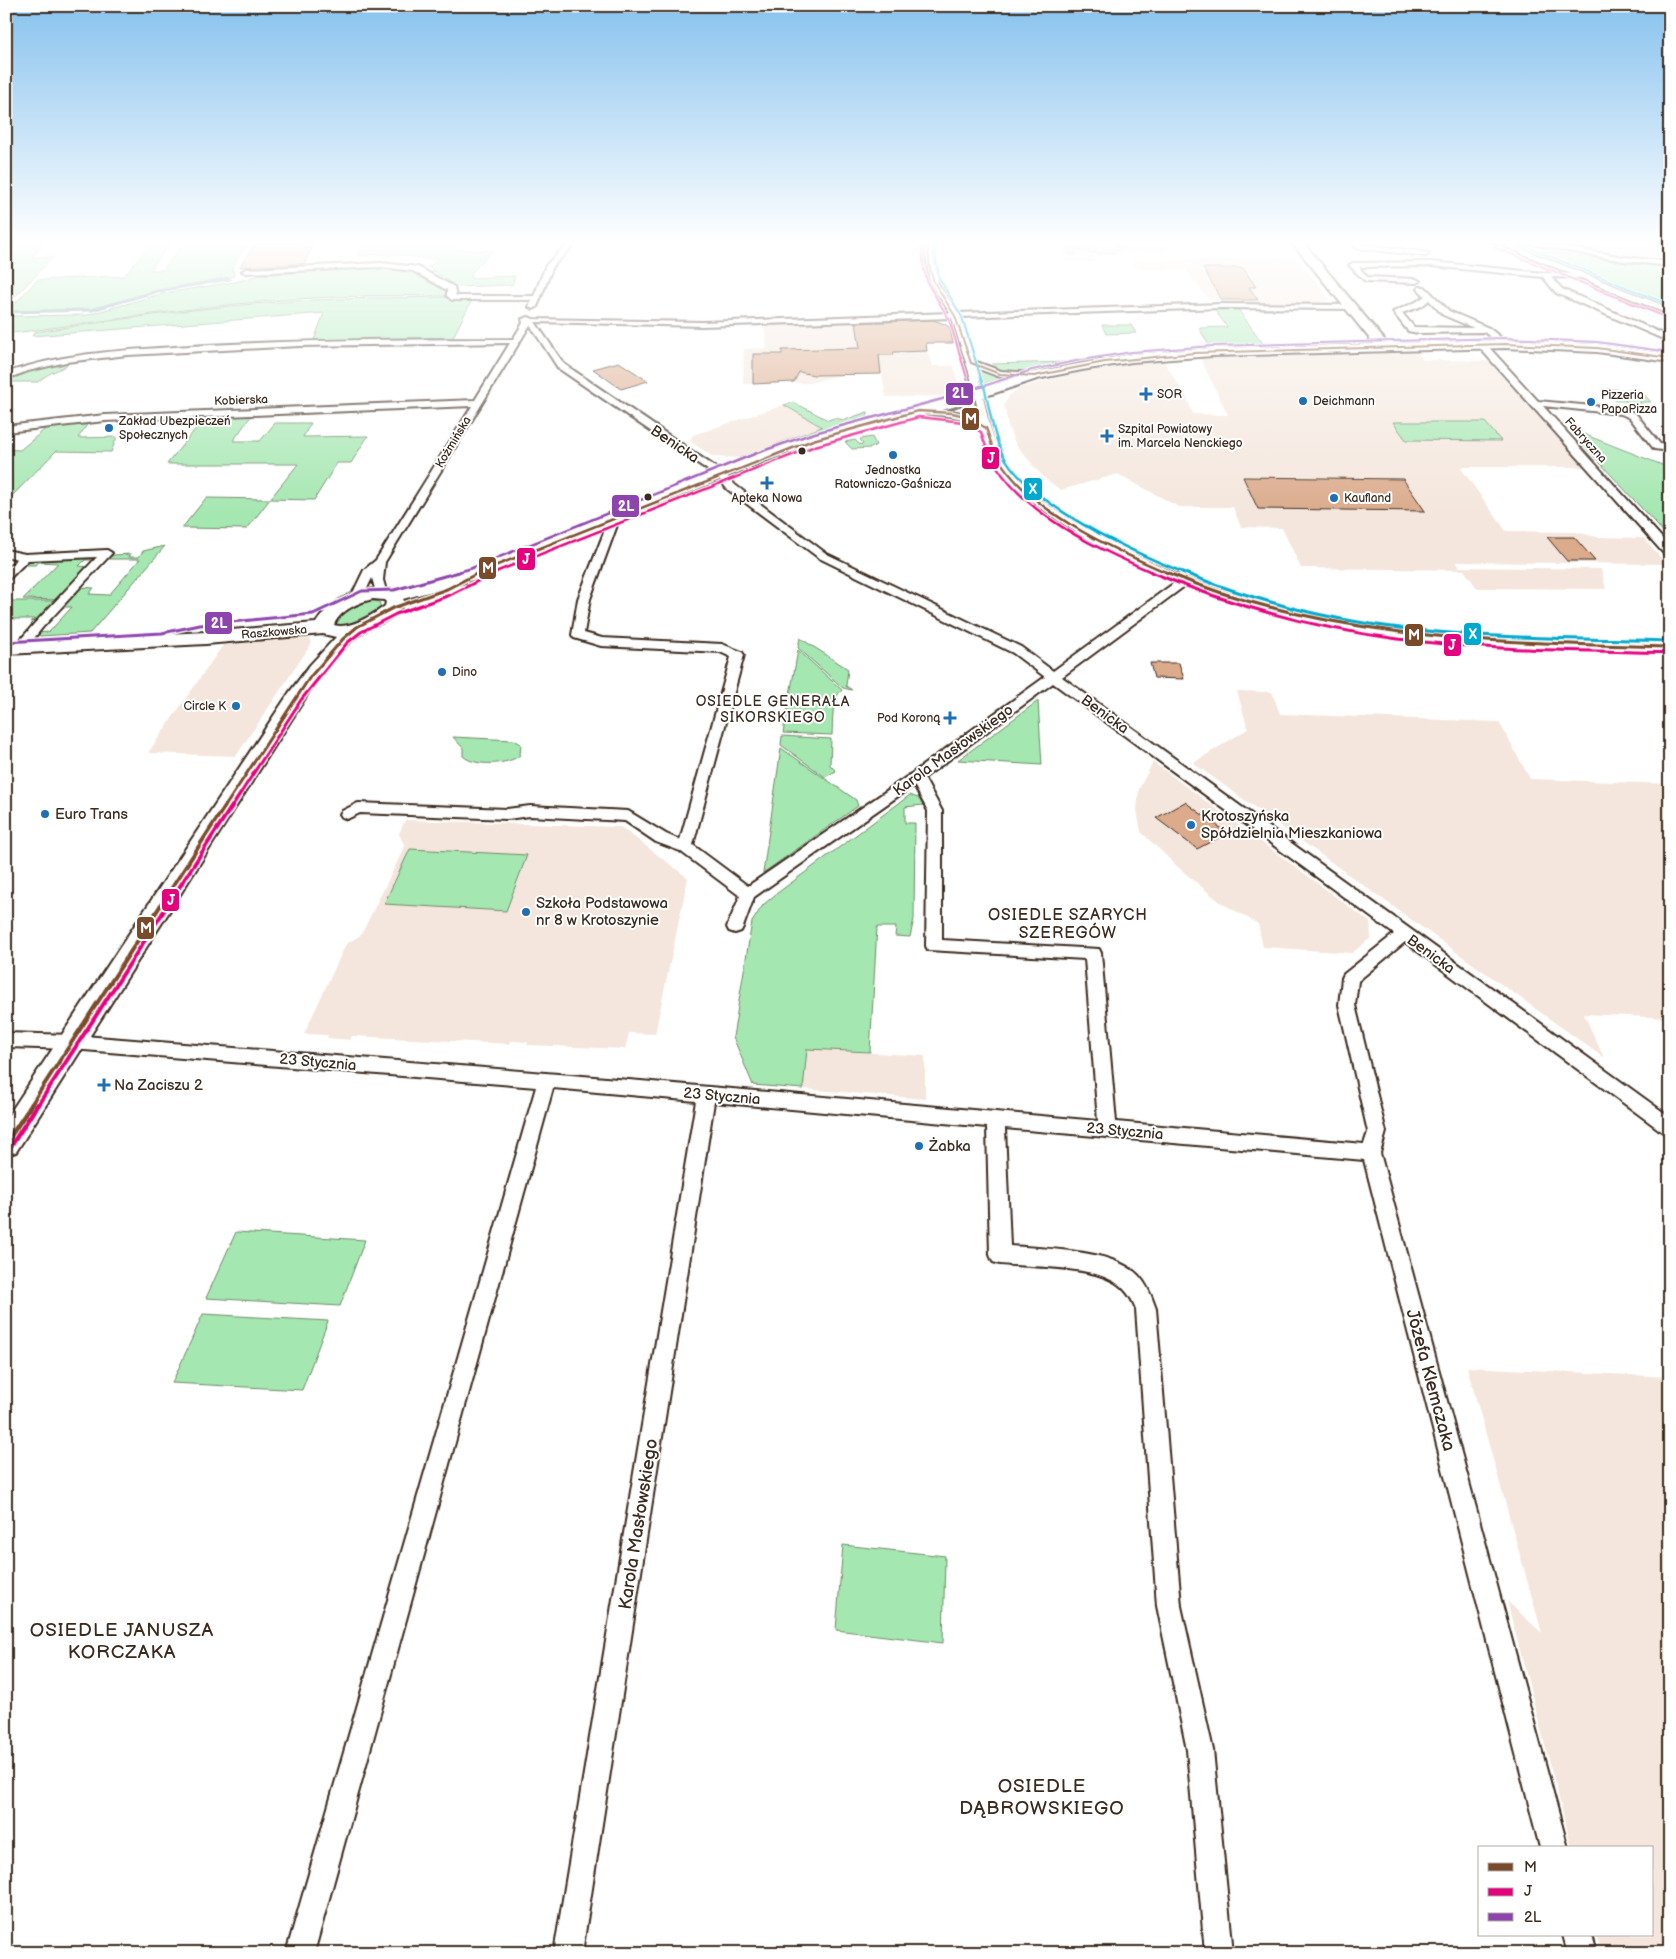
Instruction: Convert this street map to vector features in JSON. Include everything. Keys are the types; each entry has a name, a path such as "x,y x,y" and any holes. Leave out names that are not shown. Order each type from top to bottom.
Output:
{"main road":[{"path":"1371,332 1384,348"},
{"path":"310,677 313,664 326,641 328,625 343,605 356,599 388,599 447,589 474,574 720,475 813,440 979,395 1034,376 1105,362 1194,353 1505,344 1597,348 1670,358"},
{"path":"6,1143 310,677 343,639 388,599"},
{"name":"Raszkowska","path":"13,648 206,638 328,625 341,632 357,627"}],"street":[{"name":"Koźmińska","path":"356,599 370,570 380,562 521,332"},
{"name":"Benicka","path":"538,332 561,366 720,475 732,487 823,556 872,582 980,630 1017,650 1670,1127"},
{"path":"961,332 971,363 986,428 994,452 1013,476 1035,496 1071,523 1112,547 1184,581 1252,604 1357,628 1473,640 1670,647"},
{"path":"1489,332 1505,344"},
{"path":"1653,332 1670,340"},
{"path":"6,376 29,367 55,361 211,347 319,342 515,340"},
{"name":"Fabryczna","path":"1482,345 1670,554"},
{"path":"971,363 1000,374 1034,376"},
{"name":"Kobierska","path":"6,429 105,418 477,403"},
{"path":"1534,403 1623,411 1633,416 1657,447 1668,453"},
{"path":"918,411 952,412 965,416 986,428"},
{"path":"615,517 584,599 578,635 601,642 722,648 738,655 685,847"},
{"path":"6,554 25,557 107,553 38,626 13,648"},
{"path":"6,576 25,557"},
{"name":"Koźmińska","path":"380,562 377,580 388,599"},
{"name":"Karola Masłowskiego","path":"748,894 916,777 1184,581"},
{"path":"916,777 935,811 934,946 1093,953 1108,1130"},
{"path":"347,814 358,808 508,814 530,811 628,816 661,838 685,847 748,894 735,927"},
{"name":"Józefa Klemczaka","path":"1404,934 1350,978 1347,1005 1377,1132 1371,1153 1553,1846"},
{"name":"23 Stycznia","path":"6,1040 72,1042 546,1080 1371,1153"},
{"path":"300,1953 546,1080"},
{"name":"Karola Masłowskiego","path":"568,1953 706,1094"},
{"path":"996,1120 1000,1255 1083,1263 1108,1268 1128,1278 1141,1294 1146,1309 1169,1606 1200,1750 1218,1953"},
{"path":"1577,1936 1582,1953"}],"shaded area":[{"path":"765,332 951,332 953,343 924,343 933,366 954,366 960,393 955,396 886,397 882,374 840,375 809,383 743,384 744,349 767,348"},
{"path":"1417,352 1423,360 1488,361 1584,467 1460,467 1506,531 1576,532 1597,537 1644,538 1666,564 1456,562 1460,567 1601,569 1606,589 1477,588 1464,570 1301,568 1282,528 1241,527 1233,507 1179,507 1118,474 1061,490 1044,478 1016,445 1009,429 1004,405 1010,395 1020,388 1106,367 1163,360 1187,399 1193,414 1228,415 1200,358"},
{"path":"784,405 823,427 739,458 713,457 690,441 693,435"},
{"path":"301,636 309,638 312,643 236,756 148,753 223,645"},
{"path":"1237,691 1272,692 1280,714 1499,722 1530,779 1670,784 1670,1018 1584,1014 1604,1058 1193,763 1248,729"},
{"path":"1153,762 1370,922 1371,938 1352,953 1263,947 1258,924 1220,902 1180,869 1141,832 1137,810 1139,789"},
{"name":"Szkoła Podstawowa nr 8 w Krotoszynie","path":"405,820 621,827 688,878 655,1034 629,1033 625,1049 527,1045 528,1042 511,1041 510,1044 352,1036 350,1040 327,1038 328,1035 304,1034 346,944 361,935 405,846 399,834"},
{"path":"807,1049 925,1056 925,1099 803,1089"},
{"path":"1467,1367 1670,1377 1670,1953 1600,1953 1596,1936 1654,1936 1654,1846 1571,1846 1507,1601 1542,1633"}],"green space":[{"path":"35,332 77,332 32,336"},
{"path":"317,332 455,332 452,339 314,340"},
{"path":"1105,332 1136,333 1106,334"},
{"path":"1202,332 1255,332 1265,346 1210,347"},
{"path":"72,361 38,382 6,382 6,379 41,366"},
{"path":"1066,362 1021,372 996,369 992,364"},
{"path":"980,371 1014,378 988,385 984,383"},
{"path":"1606,389 1640,390 1651,402 1640,402 1643,406 1629,405 1626,401 1616,401"},
{"path":"793,402 828,420 834,418 845,420 867,412 869,413 866,418 823,429 739,458 822,427 784,405"},
{"path":"251,416 233,441 260,441 275,423 311,423 303,437 368,436 351,463 337,463 314,500 270,499 298,464 167,464 197,427 221,426 227,417"},
{"path":"1393,422 1485,422 1501,441 1406,440"},
{"path":"87,425 78,438 117,437 111,452 56,451 6,502 6,449 20,450 49,426"},
{"path":"1568,428 1670,468 1670,536 1667,536"},
{"path":"872,437 876,445 871,448 852,449 845,442 855,440 862,445 860,439"},
{"path":"206,498 270,499 247,529 182,528"},
{"path":"165,546 90,633 40,636 37,633 49,632 72,607 62,607 79,587 94,588 89,594 109,595 140,559 105,559 114,555 131,554 129,557 139,557 143,551"},
{"path":"94,555 97,557 97,560 85,560 79,566 90,567 60,600 23,599 58,563 39,562 35,565 20,565 27,560"},
{"path":"369,600 379,602 381,607 365,617 352,622 340,625 334,624 349,609"},
{"path":"6,601 58,601 43,618 31,622 34,619 6,619"},
{"path":"800,638 848,669 846,686 852,690 843,688 798,648"},
{"path":"798,650 842,690 834,704 832,735 783,733"},
{"path":"1038,701 1042,765 958,760"},
{"path":"782,736 831,739 830,765 836,771 825,777 781,745"},
{"path":"453,737 514,740 521,744 520,755 500,763 475,762 463,756 463,748"},
{"path":"781,748 856,800 858,806 763,873"},
{"path":"910,795 918,798 923,805 905,807 905,823 915,823 914,919 910,937 895,936 896,927 877,927 870,1052 807,1049 803,1089 753,1085 733,1037 752,922 763,905 776,894"},
{"path":"410,849 527,855 506,911 384,904"},
{"path":"236,1232 365,1240 340,1306 206,1298"},
{"path":"203,1314 328,1321 302,1390 172,1383"},
{"path":"843,1545 945,1556 943,1643 836,1630"}],"building":[{"path":"858,332 951,332 953,343 926,343 927,351 894,352 892,355 879,355 881,374 814,375 799,372 794,382 753,384 753,354 782,354 782,350 860,348"},
{"path":"619,362 648,381 621,389 593,369"},
{"name":"Kaufland","path":"1243,477 1403,479 1425,511 1258,509"},
{"path":"1547,537 1574,537 1595,561 1567,561"},
{"path":"1150,663 1179,663 1184,679 1154,678"},
{"name":"Krotoszyńska Spółdzielnia Mieszkaniowa","path":"1185,802 1227,833 1197,849 1156,818"}],"transit line":[{"name":"J","path":"953,332 973,397"},
{"name":"M","path":"961,332 971,363 1000,374 1034,376 1105,362 1194,353 1505,344 1597,348 1670,358"},
{"name":"X","path":"967,332 983,382 993,428 999,445 1018,475 1030,487 1071,516 1148,557 1182,572 1253,597 1326,616 1364,623 1468,634 1670,641"},
{"name":"2L","path":"6,642 162,633 200,625 313,614 362,591 372,589 394,590 472,568 757,453 811,434 946,398 1032,370 1081,360 1132,352 1212,346 1505,338 1597,342 1670,352"},
{"name":"M","path":"6,1143 296,697 310,677 343,639 357,627 393,608 447,589 474,574 528,551 813,440 918,411 952,413 965,416 986,428 995,453 1017,482 1030,495 1060,517 1142,562 1249,602 1323,620 1432,637 1500,642 1670,647"},
{"name":"J","path":"11,1146 301,700 347,643 361,632 396,614 450,595 477,580 530,557 815,446 919,417 963,422 981,432 988,454 997,469 1009,483 1022,496 1053,520 1085,540 1135,565 1208,594 1282,617 1320,626 1397,639 1465,646 1670,653"}],"place":[{"name":"SOR","path":"1146,394"},
{"name":"Deichmann","path":"1303,401"},
{"name":"Pizzeria PapaPizza","path":"1591,402"},
{"name":"Zakład Ubezpieczeń Społecznych","path":"109,428"},
{"name":"Szpital Powiatowy im. Marcela Nenckiego","path":"1107,436"},
{"name":"Jednostka Ratowniczo-Gaśnicza","path":"893,455"},
{"name":"Apteka Nowa","path":"767,483"},
{"name":"Kaufland","path":"1334,498"},
{"name":"Dino","path":"442,672"},
{"name":"Circle K","path":"236,706"},
{"name":"Pod Koroną","path":"950,718"},
{"name":"Euro Trans","path":"45,814"},
{"name":"Krotoszyńska Spółdzielnia Mieszkaniowa","path":"1191,825"},
{"name":"Szkoła Podstawowa nr 8 w Krotoszynie","path":"526,912"},
{"name":"Na Zaciszu 2","path":"104,1085"},
{"name":"Żabka","path":"919,1146"}],"district":[{"name":"OSIEDLE GENERAŁA SIKORSKIEGO","path":"773,710"},
{"name":"OSIEDLE SZARYCH SZEREGÓW","path":"1068,923"},
{"name":"OSIEDLE JANUSZA KORCZAKA","path":"122,1640"},
{"name":"OSIEDLE DĄBROWSKIEGO","path":"1042,1796"}]}
